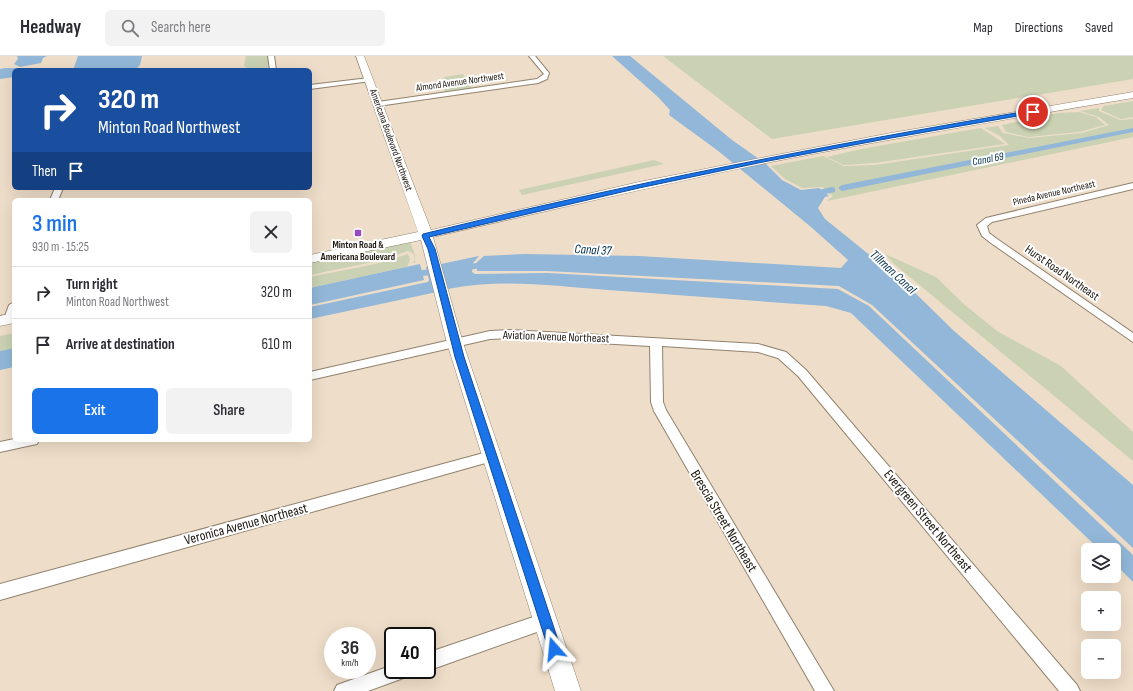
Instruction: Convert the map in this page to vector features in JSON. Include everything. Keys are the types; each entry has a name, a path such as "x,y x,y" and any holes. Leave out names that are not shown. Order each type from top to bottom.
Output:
{"main road":[{"name":"Americana Boulevard Northwest","path":"360,56 431,249 455,343 568,691"},
{"path":"312,258 423,230 639,186 722,164 1133,88"},
{"path":"772,155 1133,95"},
{"path":"312,247 423,230"}],"street":[{"path":"271,56 273,68"},
{"name":"Almond Avenue Northwest","path":"378,104 538,81 545,78 547,74 532,56"},
{"path":"312,87 369,80"},
{"name":"Pineda Avenue Northeast","path":"982,225 989,220 1131,188"},
{"name":"Hurst Road Northeast","path":"982,225 984,234 994,242 1133,338"},
{"name":"Aviation Avenue Northeast","path":"312,376 490,335 510,334 758,348 770,350 782,355"},
{"name":"Brescia Street Northeast","path":"656,342 657,402 663,417 825,691"},
{"name":"Evergreen Street Northeast","path":"782,355 802,373 1071,691"},
{"path":"0,448 24,442"},
{"name":"Veronica Avenue Northeast","path":"0,592 491,456"},
{"path":"436,659 545,621"},
{"path":"343,691 384,677"}],"green space":[{"path":"246,56 268,56 269,68 246,68 244,66"},
{"path":"663,56 1133,56 1133,79 772,139"},
{"path":"463,74 472,88 445,92 441,81 444,77"},
{"path":"1133,101 1133,117 1121,119 1101,110 1104,106"},
{"path":"1099,108 1099,111 1120,120 1133,119 1133,137 827,201 833,196 822,187 802,188 785,179 771,166 823,156 844,166 875,165 1009,145 1000,136 985,128 998,126 1003,133 1029,138 1082,133 1109,125 1099,117 1080,111"},
{"path":"1079,112 1096,117 1105,125 1079,132 1028,137 1006,132 1002,125 1058,113"},
{"path":"981,128 1005,144 874,163 844,165 827,157 861,149"},
{"path":"654,160 664,164 522,195 519,190"},
{"path":"410,242 415,255 415,259 413,253 408,251 378,261 312,275 312,263"},
{"path":"408,254 410,260 407,267 312,288 312,277 380,263"},
{"path":"885,254 936,277 965,305 997,331 1061,366 1133,432 1133,461 894,264"},
{"path":"12,333 12,348 0,351 0,336"}],"water":[{"path":"17,56 47,56 43,58 41,63 20,67 14,64 18,59"},
{"path":"78,56 142,56 140,65 137,68 74,68"},
{"path":"612,56 630,56 732,140 766,164 782,180 801,190 819,188 829,196 825,197 818,208 825,219 908,286 954,331 1133,485 1133,548 872,305 839,286 547,271 477,271 477,262 484,256 525,254 639,256 841,268 848,260 811,227 717,150 669,115 670,110 658,97"},
{"path":"12,68 12,77 0,79 0,69"},
{"path":"479,256 473,263 472,272 475,274 547,273 838,289 869,306 1120,543 1093,543 851,313 826,306 548,285 508,283 448,289 441,264"},
{"path":"420,264 424,280 312,305 312,288"},
{"path":"430,266 437,292 312,319 312,307 428,282 429,280 426,267"},
{"path":"12,348 12,367 0,370 0,351"},
{"path":"1121,544 1133,555 1133,582 1121,570"}],"waterway":[{"name":"Canal 69","path":"842,188 1133,130"},
{"name":"Canal 69","path":"808,195 832,190"},
{"name":"Canal 37","path":"408,275 492,264"}],"place":[{"name":"Minton Road & Americana Boulevard","path":"358,233"}],"route":[{"path":"554,649 455,343 431,249 425,236 639,186 825,148 1033,112"}],"water label":[{"name":"Tillman Canal","path":"893,272"}]}
